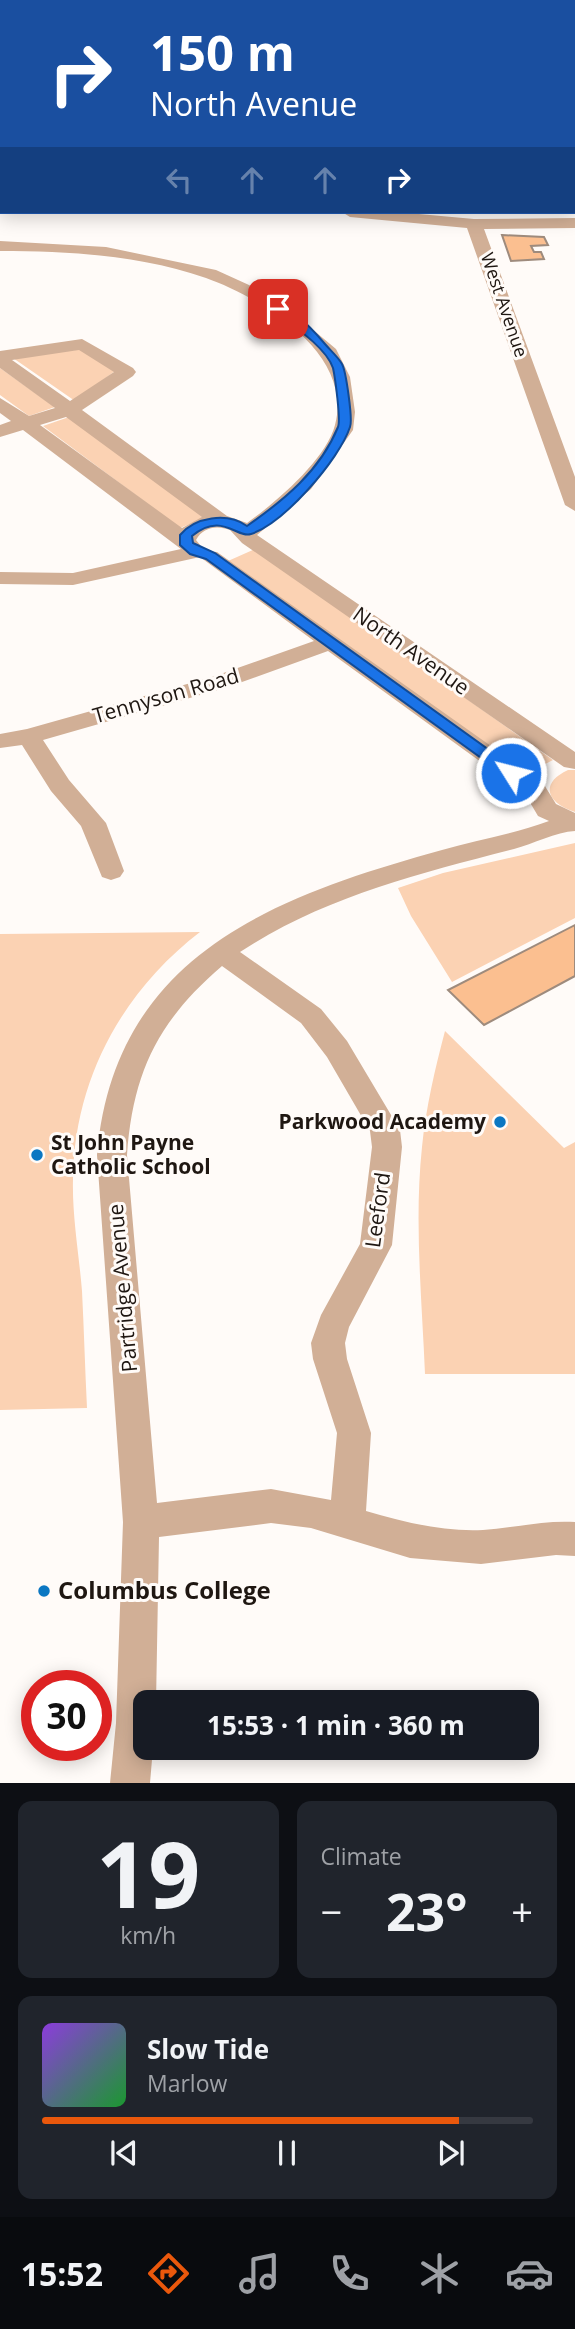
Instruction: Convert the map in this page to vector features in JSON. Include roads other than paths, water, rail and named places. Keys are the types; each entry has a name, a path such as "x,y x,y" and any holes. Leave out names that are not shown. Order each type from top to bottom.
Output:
{"street":[{"path":"373,214 474,223 575,223"},
{"name":"West Avenue","path":"474,223 575,505"},
{"path":"0,246 130,255 212,275 278,309 312,335 338,366 345,425 311,481 248,536 236,553 197,549 73,579 0,578"},
{"name":"North Avenue","path":"0,357 82,344 127,372 71,409 28,425 0,431"},
{"name":"North Avenue","path":"0,357 222,522 238,525 248,536 574,762"},
{"name":"North Avenue","path":"0,404 197,549 534,789 547,810 572,822"},
{"path":"197,549 190,530 198,525 222,522"},
{"name":"Tennyson Road","path":"0,741 29,736 220,682 330,643"},
{"path":"29,736 60,785 93,823 111,871"},
{"path":"534,789 545,774 574,762"},
{"name":"Partridge Avenue","path":"130,1783 136,1723 141,1522 112,1155 115,1116 125,1074 143,1035 177,992 219,951 304,904 408,868 538,836 572,822"},
{"name":"Leeford","path":"219,951 294,1001 311,1016 337,1049 385,1130 387,1147 376,1245 332,1325 328,1343 330,1359 354,1433 347,1523"},
{"path":"141,1522 271,1506 311,1511 410,1541 481,1547 556,1538 575,1539"}],"place":[{"name":"Parkwood Academy","path":"500,1122"},
{"name":"St John Payne Catholic School","path":"37,1155"},
{"name":"Columbus College","path":"44,1591"}]}
